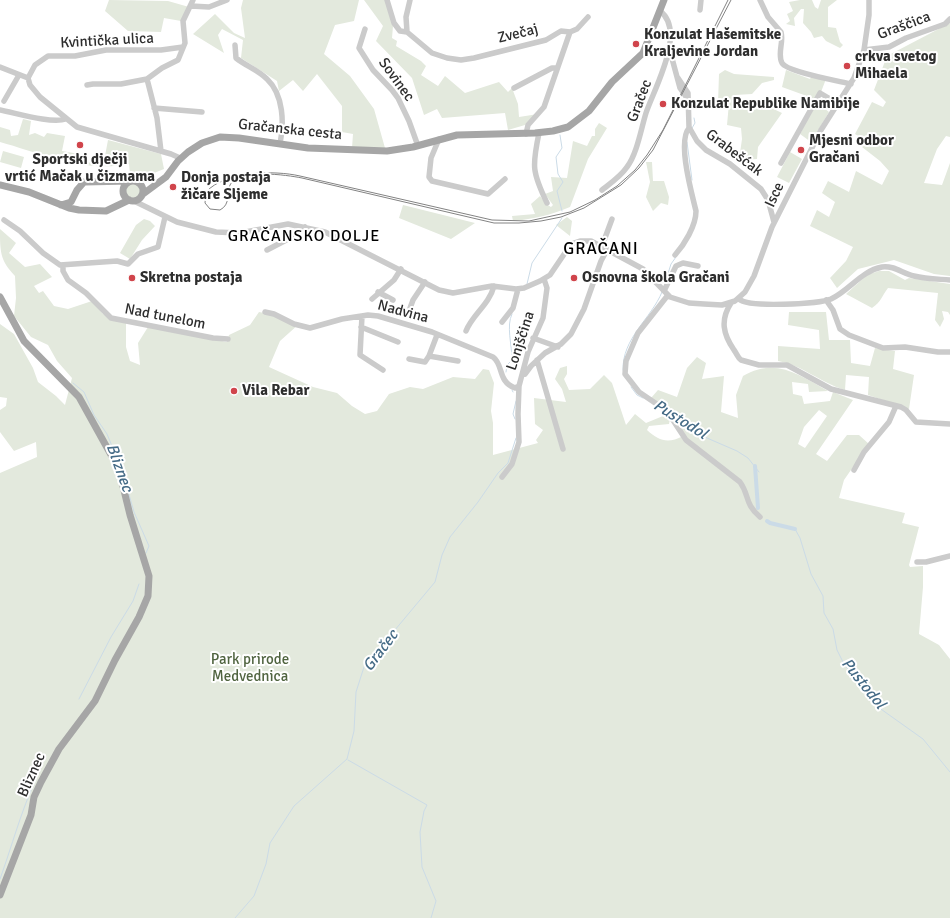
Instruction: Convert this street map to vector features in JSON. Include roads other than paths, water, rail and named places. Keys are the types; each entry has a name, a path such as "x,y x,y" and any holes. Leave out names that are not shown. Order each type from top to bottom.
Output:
{"main road":[{"name":"Gračanska cesta","path":"142,195 154,184 166,177 180,158 198,144 220,137 239,138 308,148 360,151 396,150 462,135 526,134 568,127 589,111 612,82 643,53 664,0"},
{"path":"75,210 72,205 73,200 77,190 84,182 131,181 140,184 154,184"},
{"path":"131,181 126,184 123,190 124,196 132,200"},
{"path":"0,185 29,192 75,210 106,211 142,195 140,184"},
{"path":"61,205 67,205 73,200"},
{"name":"Bliznec","path":"0,297 24,341 79,397 115,462 120,474 130,515 149,576 148,596 139,617 115,660 95,701 59,749 39,787 32,804 31,815 0,895"}],"street":[{"path":"87,86 93,84 121,84 147,79 162,68 178,60 186,38 183,21 192,3 209,7 227,0"},
{"name":"Zvečaj","path":"387,0 396,27 400,31 407,32 432,53 447,58 461,60 474,58 546,40 559,32 570,32"},
{"path":"407,32 406,17 410,0"},
{"path":"700,10 701,0"},
{"path":"761,0 768,17 782,34 781,55 783,65 805,74 851,84"},
{"name":"Isce","path":"739,298 754,276 774,222 817,137 837,103 851,84 864,50 869,15 869,0"},
{"name":"Gračec","path":"602,190 628,166 670,51 668,20 660,10"},
{"path":"526,134 528,125 544,107 556,68 570,32 577,29 588,17"},
{"name":"Graščica","path":"864,50 889,47 906,38 942,25 950,19"},
{"name":"Sovinec","path":"365,29 359,48 373,70 398,98 409,120 418,146"},
{"path":"235,45 236,58 267,78 276,91 282,113 280,144"},
{"name":"Kvintička ulica","path":"28,78 35,65 48,56 75,56 106,50 161,50 183,47"},
{"name":"Grabešćak","path":"670,51 681,91 689,101 690,130 702,147 730,164 761,189 768,200 774,222"},
{"path":"0,67 28,78 30,85 40,97 66,119 86,130 161,151 180,158"},
{"path":"514,88 552,68 556,68"},
{"path":"4,101 19,75"},
{"path":"147,79 154,108 161,151"},
{"name":"Isce","path":"781,163 820,93 837,103"},
{"path":"154,108 202,112"},
{"path":"0,110 25,116 59,120 66,119"},
{"path":"675,256 681,248 696,217 688,174 685,146 685,136 690,130"},
{"path":"539,133 533,168 536,180 547,203"},
{"path":"439,139 428,175 431,180 488,194 505,179"},
{"path":"142,195 142,203 146,208"},
{"path":"132,200 177,222 226,233 246,232 283,224 305,227 333,236 444,292 453,293 494,286 518,289 544,279 555,269 567,249 574,242 591,241 643,269 666,293 689,303 722,305 731,303 739,298 746,303 772,304 826,300 835,297 868,271 882,267 890,267 914,276 950,280"},
{"path":"4,220 23,233 50,259 63,266 117,261 128,264 138,254 158,246 165,217"},
{"path":"602,246 612,219"},
{"path":"268,250 296,235 305,227"},
{"path":"522,379 537,360 545,353 558,347 568,338 574,329 584,309 594,285 601,261 607,250"},
{"path":"698,266 683,263 676,266 666,293 638,333 625,366 625,374 636,389 665,409 686,440 740,482 744,487 750,507 760,517"},
{"name":"Nad tunelom","path":"63,266 63,271 68,280 86,293 105,314 114,319 228,339"},
{"path":"372,300 378,292 394,280 401,270"},
{"name":"Lonjščina","path":"502,477 512,464 519,442 518,410 520,386 528,352 543,318 547,288 544,279"},
{"path":"409,311 413,300 425,282"},
{"path":"466,332 471,321 486,305 494,286"},
{"path":"502,322 512,308 518,289"},
{"path":"378,292 393,300"},
{"path":"826,300 833,310 840,329 849,335 883,348 905,347 938,352 950,352"},
{"path":"731,303 725,313 723,327 725,335 741,360 759,365 787,365 830,389 906,410 916,422 950,424"},
{"path":"722,305 725,313"},
{"name":"Nadvina","path":"264,312 274,314 294,324 310,328 336,320 368,315 383,317 437,335 493,357 497,360 500,374 506,382 515,388 520,386"},
{"name":"Nadvina","path":"362,316 360,355 384,370"},
{"name":"Nadvina","path":"361,327 398,342"},
{"name":"Nadvina","path":"429,356 437,335"},
{"path":"533,338 558,347"},
{"path":"409,359 425,362 429,356 458,361"},
{"path":"537,360 552,406 563,449"},
{"path":"854,470 867,449 889,422 896,406"},
{"path":"918,562 926,562 950,556"}],"waterway":[{"name":"Pustodol","path":"692,128 695,123 694,118"},
{"name":"Gračec","path":"560,135 562,148 556,157 558,174 563,182 557,191 562,211"},
{"name":"Pustodol","path":"687,142 692,180"},
{"name":"Gračec","path":"527,284 532,263 562,218"},
{"name":"Pustodol","path":"665,283 671,264 676,257"},
{"name":"Pustodol","path":"623,370 627,348 662,292"},
{"name":"Gračec","path":"506,372 507,365 512,360 509,330 512,314"},
{"name":"Bliznec","path":"73,383 84,392 94,415 107,434 119,463"},
{"name":"Pustodol","path":"631,387 637,395 643,398"},
{"name":"Gračec","path":"515,419 513,414 516,401"},
{"name":"Pustodol","path":"672,413 700,435 737,451 748,458 759,472"},
{"name":"Gračec","path":"235,918 254,896 266,864 270,843 294,806 347,759 354,731 356,692 364,667 435,582 442,555 450,537 478,502 498,473 508,463 516,438"},
{"path":"755,466 758,508"},
{"name":"Bliznec","path":"128,491 134,512 149,546 146,553"},
{"path":"767,521 795,529"},
{"name":"Pustodol","path":"795,529 800,538 811,574 823,596 824,613 833,629 837,650 845,666 865,686 878,707 923,739 950,772"},
{"name":"Bliznec","path":"79,699 111,637 133,601 139,584"},
{"path":"348,760 427,805 424,811 420,832 422,867 436,901 431,918"},
{"name":"Bliznec","path":"0,879 21,816 36,779"}],"tram line":[{"path":"728,0 663,130 647,155 635,170 617,186 595,200 570,212 529,221 492,220 300,176 277,173 250,174 225,180 214,185 206,192 205,203 210,209 220,210 226,205 230,185 235,180 243,176 275,174 302,178 494,223 519,223 561,217 584,208 621,185 639,168 653,150 731,0"}],"place":[{"name":"Konzulat Hašemitske Kraljevine Jordan","path":"636,44"},
{"name":"crkva svetog Mihaela","path":"847,66"},
{"name":"Konzulat Republike Namibije","path":"663,104"},
{"name":"Sportski dječji vrtić Mačak u čizmama","path":"80,145"},
{"name":"Mjesni odbor Gračani","path":"801,150"},
{"name":"Donja postaja žičare Sljeme","path":"173,187"},
{"name":"Skretna postaja","path":"132,278"},
{"name":"Osnovna škola Gračani","path":"574,278"},
{"name":"Vila Rebar","path":"234,391"}],"district":[{"name":"GRAČANSKO DOLJE","path":"304,237"},
{"name":"GRAČANI","path":"601,250"}],"park label":[{"name":"Park prirode Medvednica","path":"250,668"}]}
